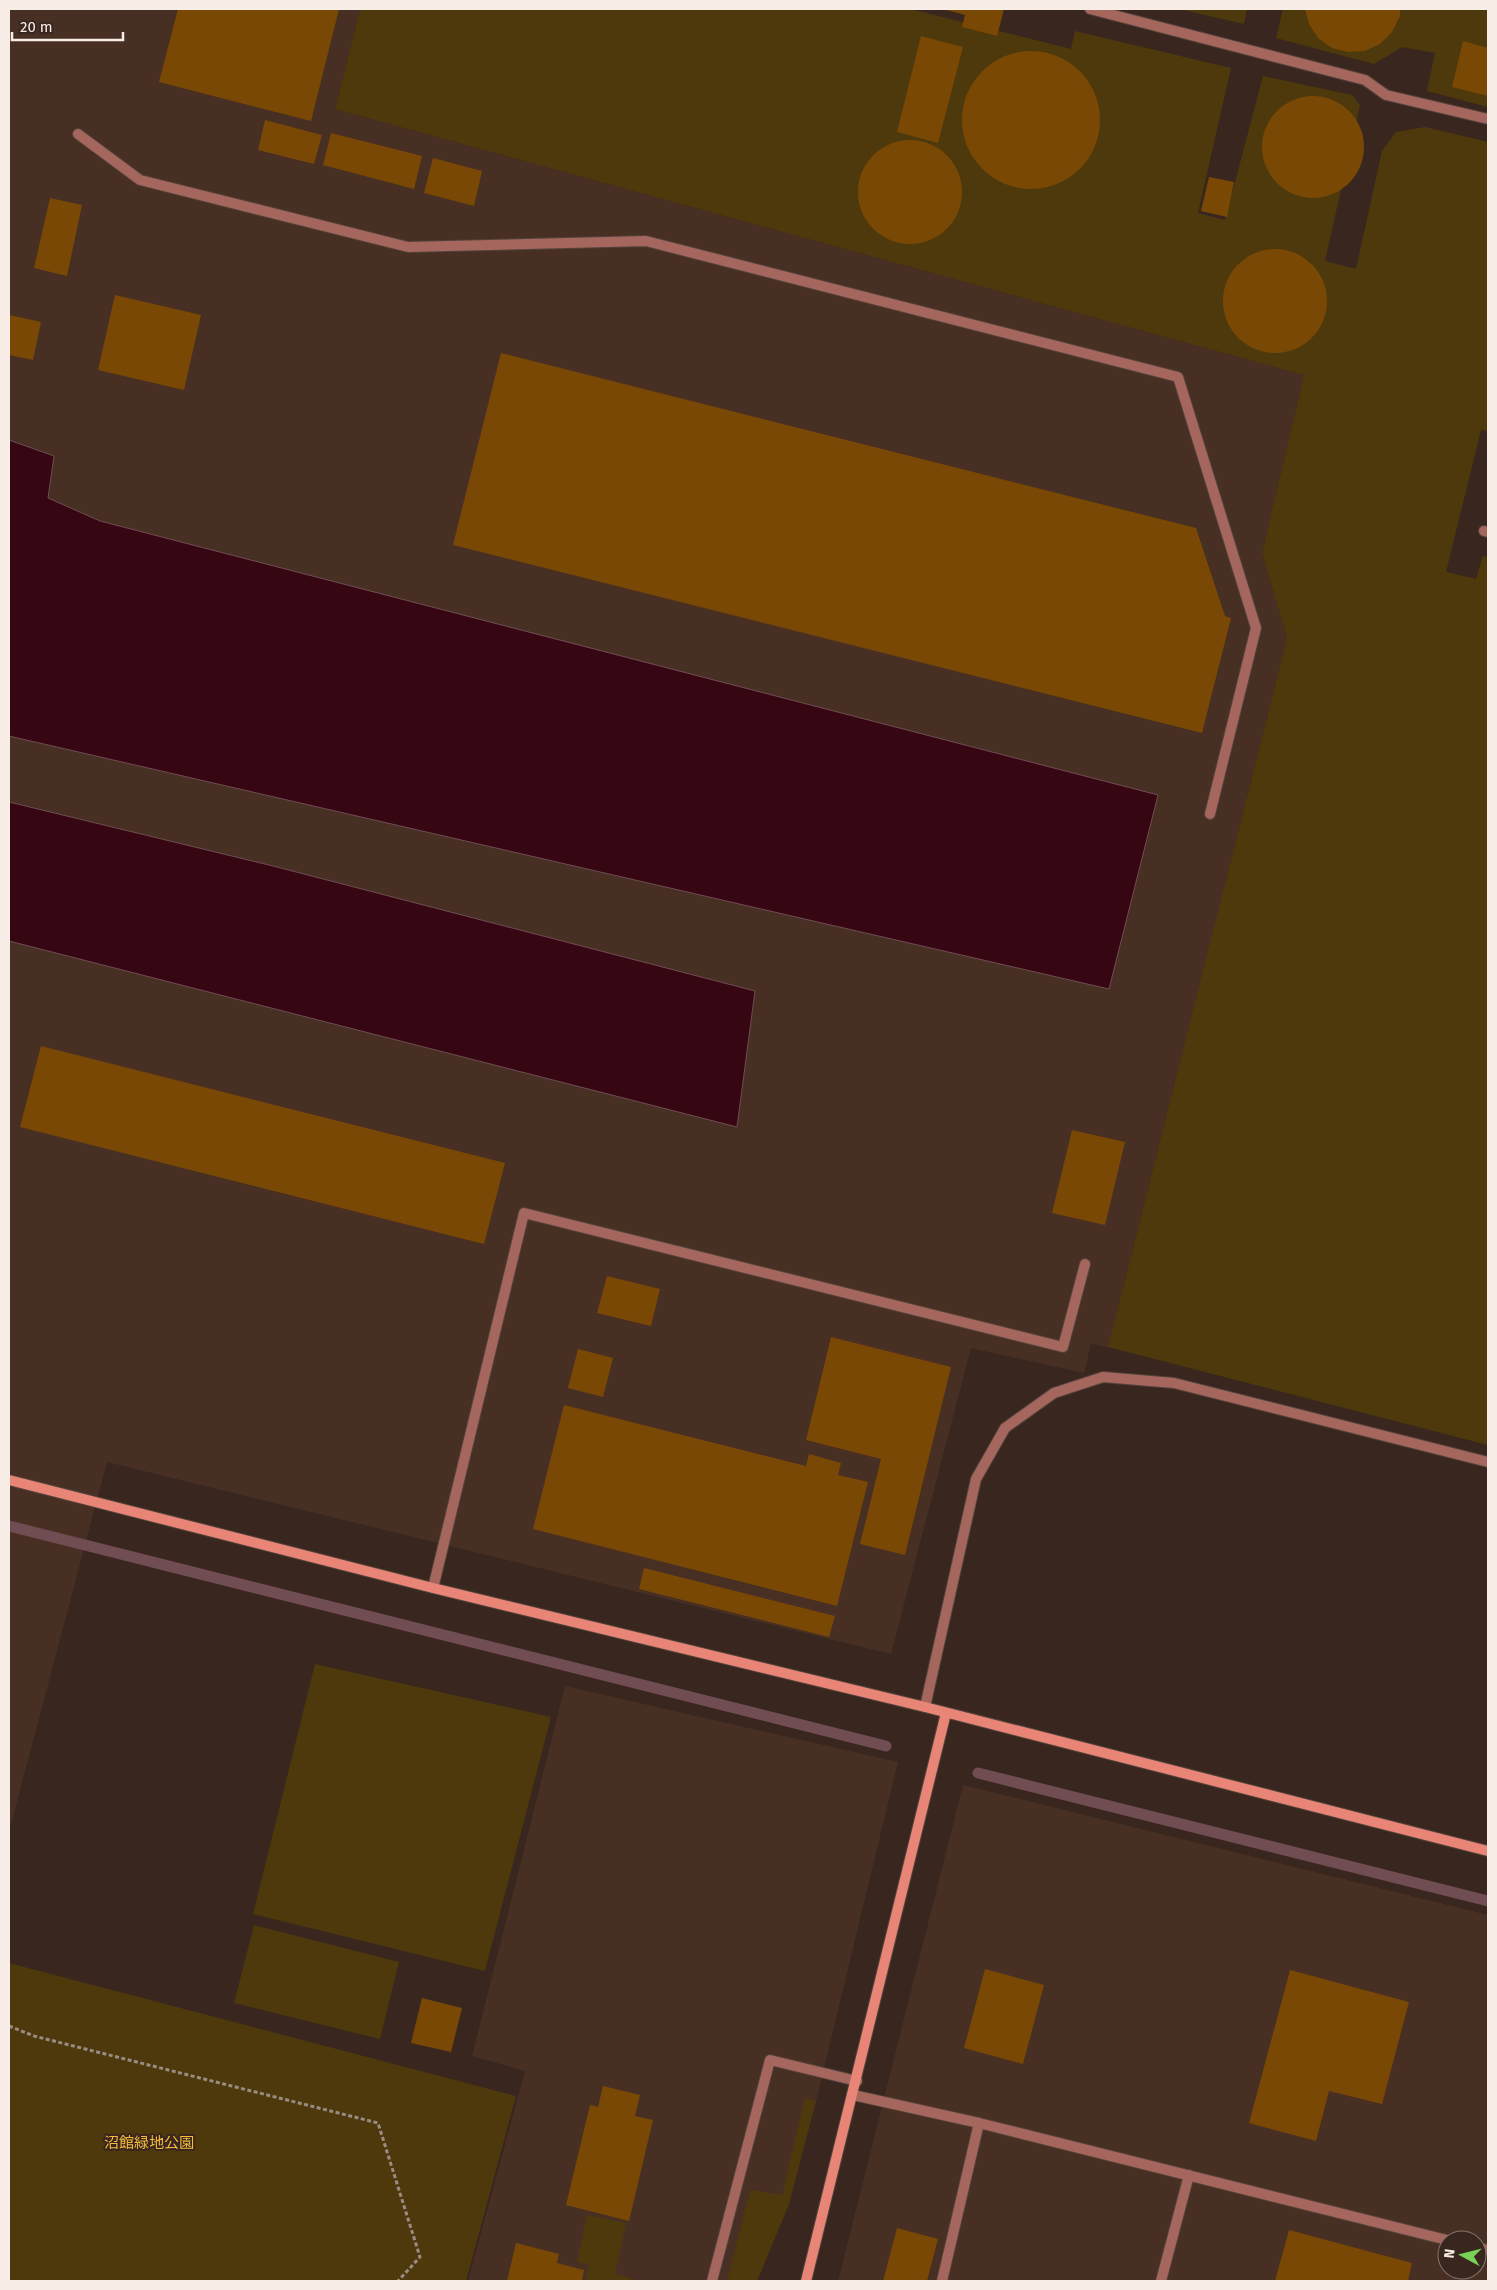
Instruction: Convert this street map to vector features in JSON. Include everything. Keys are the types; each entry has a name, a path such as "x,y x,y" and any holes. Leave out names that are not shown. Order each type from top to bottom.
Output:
{"street":[{"path":"9,1480 433,1588 925,1707 1488,1851"},
{"path":"806,2281 857,2081 946,1713"}],"lane":[{"path":"1090,9 1365,80 1386,95 1488,119"},
{"path":"78,134 140,180 408,247 646,241 1178,377 1256,628 1210,814"},
{"path":"433,1588 524,1213 1063,1347 1085,1264"},
{"path":"925,1707 976,1479 1004,1428 1054,1393 1102,1378 1174,1383 1488,1462"},
{"path":"712,2281 770,2060 857,2081"},
{"path":"853,2095 979,2122 1437,2238"},
{"path":"942,2281 979,2122"},
{"path":"1162,2281 1189,2176"}],"path":[{"path":"9,2026 34,2036 378,2123 420,2257 398,2281"}],"shaded area":[{"path":"9,9 360,9 335,109 1304,375 1262,553 1287,638 1108,1347 1091,1344 1084,1373 971,1348 891,1654 107,1462 11,1824 9,1824"},
{"path":"9,440 54,456 48,498 100,521 1158,795 1109,989 9,736"},
{"path":"9,802 273,866 755,991 737,1127 9,941"},
{"path":"565,1686 898,1762 816,2101 789,2204 757,2281 468,2281 525,2071 472,2056"},
{"path":"963,1785 1488,1915 1488,2281 838,2281"}],"green space":[{"path":"360,9 910,9 1071,49 1075,31 1231,68 1198,213 1225,220 1263,76 1352,95 1360,105 1325,261 1356,269 1382,151 1396,132 1425,127 1488,142 1488,431 1481,430 1446,572 1476,579 1483,556 1488,557 1488,1445 1108,1347 1287,638 1262,553 1304,375 335,109"},
{"path":"1179,9 1247,9 1244,24"},
{"path":"1283,9 1488,9 1488,107 1427,91 1435,53 1402,47 1374,64 1276,38"},
{"path":"315,1664 551,1717 485,1971 253,1914"},
{"path":"254,1925 399,1962 380,2039 234,2003"},
{"name":"沼館緑地公園","path":"9,1963 516,2096 466,2281 9,2281"},
{"path":"805,2098 816,2101 789,2204 757,2281 727,2281 750,2190 782,2195"},
{"path":"587,2215 626,2223 615,2274 631,2278 630,2281 585,2281 589,2265 577,2262"}],"building":[{"path":"178,9 339,9 311,121 159,82"},
{"path":"943,9 1004,9 997,36 962,27 965,15"},
{"path":"1305,9 1400,9 1400,16 1392,32 1380,44 1365,51 1348,52 1332,48 1318,38 1309,24"},
{"path":"921,36 963,47 938,143 897,132"},
{"path":"1463,41 1488,48 1488,96 1452,87"},
{"path":"1031,51 1057,56 1080,71 1095,94 1100,120 1095,146 1080,169 1057,184 1031,189 1005,184 982,169 967,146 962,120 967,94 982,71 1005,56"},
{"path":"1313,96 1333,100 1349,111 1360,127 1364,147 1360,167 1349,183 1333,194 1313,198 1293,194 1277,183 1266,167 1262,147 1266,127 1277,111 1293,100"},
{"path":"265,120 322,135 314,164 258,150"},
{"path":"331,133 422,156 414,189 323,165"},
{"path":"910,140 930,144 947,155 958,172 962,192 958,212 947,229 930,240 910,244 890,240 873,229 862,212 858,192 862,172 873,155 890,144"},
{"path":"433,158 482,171 474,206 424,193"},
{"path":"1209,177 1234,182 1227,217 1201,211"},
{"path":"50,198 82,205 67,276 34,268"},
{"path":"1275,249 1295,253 1312,264 1323,281 1327,301 1323,321 1312,338 1295,349 1275,353 1255,349 1238,338 1227,321 1223,301 1227,281 1238,264 1255,253"},
{"path":"115,295 201,315 184,390 98,370"},
{"path":"9,315 41,322 33,360 9,355"},
{"path":"501,353 1196,528 1225,616 1231,618 1202,733 453,545"},
{"path":"41,1046 505,1163 484,1244 20,1127"},
{"path":"1072,1130 1125,1142 1105,1225 1052,1213"},
{"path":"607,1276 660,1289 651,1326 597,1313"},
{"path":"831,1337 951,1367 905,1555 860,1544 881,1459 806,1440"},
{"path":"578,1349 613,1358 603,1397 568,1388"},
{"path":"564,1405 806,1466 809,1454 841,1463 838,1475 868,1482 837,1606 533,1529"},
{"path":"644,1568 835,1616 829,1637 639,1589"},
{"path":"985,1969 1044,1985 1023,2064 964,2048"},
{"path":"1290,1970 1409,2002 1382,2104 1329,2091 1316,2141 1249,2123"},
{"path":"422,1998 462,2008 451,2052 411,2043"},
{"path":"603,2086 640,2095 635,2116 653,2120 629,2221 566,2205 590,2105 598,2107"},
{"path":"897,2228 938,2239 927,2281 883,2281"},
{"path":"1289,2230 1412,2263 1408,2281 1275,2281"},
{"path":"516,2243 559,2254 557,2263 584,2270 582,2281 507,2281"}],"waterway":[{"path":"9,1526 886,1746"},
{"path":"978,1773 1488,1901"}]}
